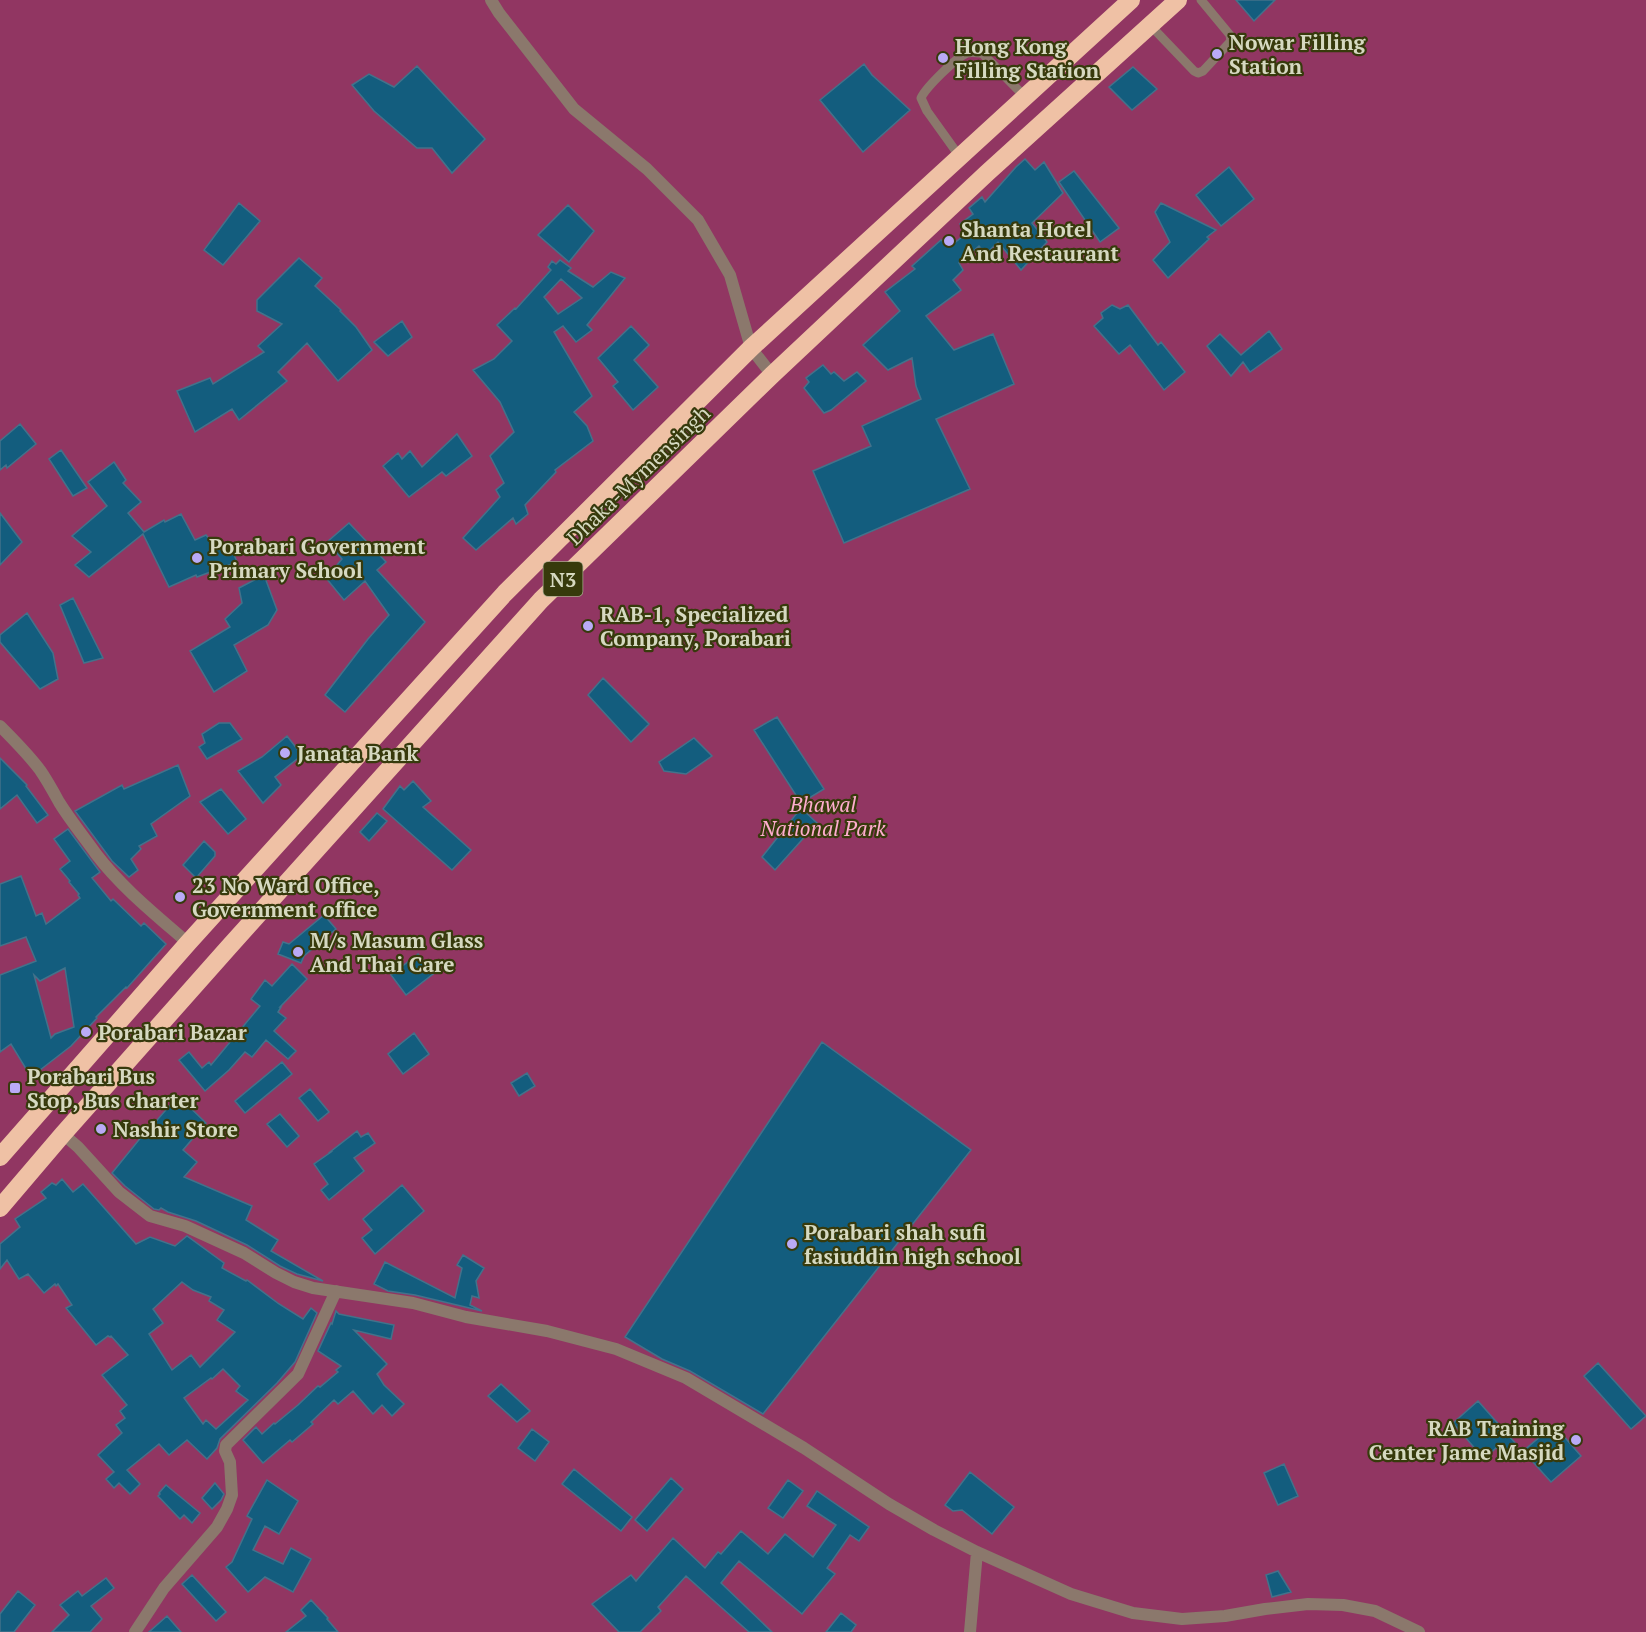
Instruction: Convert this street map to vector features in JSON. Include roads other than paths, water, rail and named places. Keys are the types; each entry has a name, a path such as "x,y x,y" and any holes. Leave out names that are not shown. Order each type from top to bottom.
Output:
{"highway":[{"name":"Dhaka-Mymensingh","path":"0,1157 188,943 505,593 751,348 1131,0"},
{"name":"Dhaka-Mymensingh","path":"0,1208 236,939 541,600 772,375 987,173 1178,0"}],"street":[{"path":"491,0 574,109 647,169 698,220 730,275 751,348 772,375"},
{"path":"0,726 24,750 41,772 98,856 153,913 188,943"},
{"path":"63,1134 119,1192 150,1216 195,1230 244,1253 294,1282 313,1288 413,1303 466,1317 547,1331 616,1349 686,1378 804,1448 934,1530 1071,1594 1133,1613 1182,1619 1225,1616 1308,1604 1343,1605 1375,1611 1419,1632"},
{"path":"135,1632 164,1588 217,1527 232,1495 230,1462 225,1451 226,1445 298,1374 336,1291"},
{"path":"970,1632 977,1552"}],"lane":[{"path":"1150,25 1194,71 1198,73 1203,71 1231,41 1230,35 1201,0"},
{"path":"960,157 927,111 921,98 924,91 940,75 965,53 982,53 1025,97"}],"place":[{"name":"Nowar Filling Station","path":"1217,54"},
{"name":"Hong Kong Filling Station","path":"943,58"},
{"name":"Shanta Hotel And Restaurant","path":"949,241"},
{"name":"Porabari Government Primary School","path":"197,558"},
{"name":"RAB-1, Specialized Company, Porabari","path":"588,626"},
{"name":"Janata Bank","path":"285,753"},
{"name":"23 No Ward Office, Government office","path":"180,897"},
{"name":"M/s Masum Glass And Thai Care","path":"298,952"},
{"name":"Porabari Bazar","path":"86,1032"},
{"name":"Porabari Bus Stop, Bus charter","path":"15,1088"},
{"name":"Nashir Store","path":"101,1129"},
{"name":"Porabari shah sufi fasiuddin high school","path":"792,1244"},
{"name":"RAB Training Center Jame Masjid","path":"1576,1440"}],"park label":[{"name":"Bhawal National Park","path":"823,816"}]}
